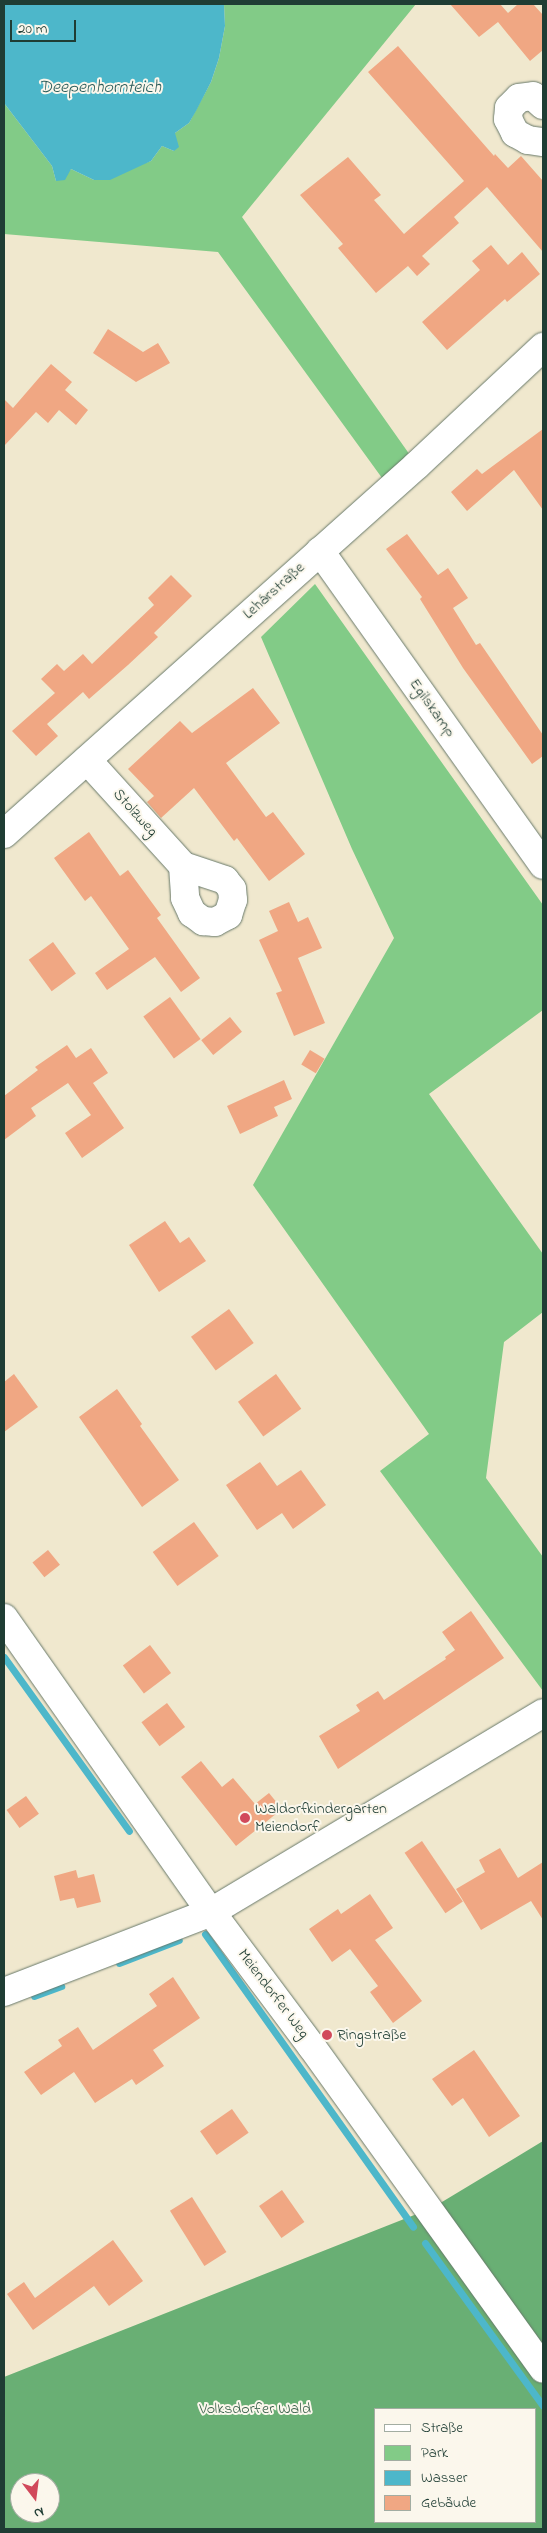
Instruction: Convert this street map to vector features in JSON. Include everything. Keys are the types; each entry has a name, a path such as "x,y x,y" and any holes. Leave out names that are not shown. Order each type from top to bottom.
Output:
{"street":[{"path":"543,105 533,96 518,98 509,108 508,119 515,133 528,140 543,142"},
{"name":"Lehárstraße","path":"4,834 417,465 543,347"},
{"name":"Egilskamp","path":"320,550 543,865"},
{"name":"Stolzweg","path":"87,760 183,866"},
{"name":"Meiendorfer Weg","path":"4,1618 211,1912 312,2046 543,2369"},
{"path":"4,1992 211,1912 543,1713"}],"green space":[{"path":"224,4 416,4 242,217 417,465 390,489 218,252 4,234 4,103 52,166 56,181 71,169 94,180 151,161 162,146 174,151 175,133 189,123 211,82 219,58 225,26"},
{"path":"315,584 543,905 543,1010 429,1094 543,1254 543,1312 504,1342 486,1478 543,1557 543,1691 380,1471 429,1434 253,1185 394,938 352,849 261,637"},
{"name":"Volksdorfer Wald","path":"543,2141 543,2529 4,2529 4,2377 432,2208"}],"water":[{"name":"Deepenhornteich","path":"4,4 224,4 225,26 219,58 211,82 189,123 175,133 179,147 174,151 162,146 151,161 110,180 94,180 71,169 65,180 56,181 52,166 4,103"}],"building":[{"path":"450,4 500,4 508,13 518,4 533,4 543,15 543,50 530,61 498,22 479,37"},
{"path":"398,46 494,156 495,154 508,168 521,156 543,181 543,252 487,187 454,217 459,223 422,256 430,264 417,276 408,266 376,293 338,248 343,244 300,195 348,157 381,195 374,200 404,234 464,181 368,72"},
{"path":"491,245 508,265 522,252 540,274 507,302 505,299 447,350 422,322 480,270 472,261"},
{"path":"108,329 143,352 158,343 170,363 136,382 93,353"},
{"path":"51,364 72,382 65,390 88,410 76,425 59,410 48,423 36,412 4,446 4,399 13,408"},
{"path":"543,429 543,510 514,470 467,511 451,492 477,469 482,474"},
{"path":"407,534 438,575 448,568 468,598 453,608 476,645 480,643 543,735 543,756 532,764 463,668 420,599 422,597 386,549"},
{"path":"171,575 192,596 154,633 158,637 128,665 89,699 83,692 47,724 58,736 36,756 12,731 55,693 41,679 57,664 64,671 83,654 92,664 154,605 148,598"},
{"path":"253,688 280,723 226,763 266,817 273,812 305,854 269,881 237,838 234,841 194,788 161,818 147,802 154,796 128,769 180,721 192,733"},
{"path":"89,832 120,876 128,870 161,915 157,918 200,978 181,992 155,957 107,990 95,973 129,949 91,896 85,901 54,858"},
{"path":"289,902 298,922 308,917 322,948 298,958 325,1023 294,1036 276,993 282,991 259,940 278,931 269,911"},
{"path":"53,942 76,974 52,991 29,960"},
{"path":"170,997 201,1039 174,1058 143,1016"},
{"path":"230,1017 242,1032 213,1055 201,1040"},
{"path":"67,1045 76,1058 91,1048 108,1073 93,1083 124,1128 82,1158 65,1133 91,1115 68,1083 31,1108 36,1116 4,1140 4,1096 38,1070 35,1067"},
{"path":"310,1050 325,1059 316,1073 301,1065"},
{"path":"284,1080 292,1099 274,1107 278,1116 240,1134 227,1106"},
{"path":"165,1221 180,1243 189,1237 206,1261 159,1292 129,1245"},
{"path":"229,1309 254,1343 216,1371 191,1337"},
{"path":"14,1374 38,1407 4,1432 4,1382"},
{"path":"276,1374 301,1409 263,1436 238,1402"},
{"path":"117,1389 142,1424 140,1426 179,1480 142,1507 79,1417"},
{"path":"260,1462 277,1486 301,1470 326,1505 293,1529 282,1513 257,1530 226,1485"},
{"path":"194,1522 219,1556 177,1586 153,1552"},
{"path":"48,1550 60,1565 44,1577 32,1563"},
{"path":"471,1611 504,1658 338,1769 319,1736 360,1711 356,1705 378,1691 384,1700 446,1659 445,1657 455,1650 442,1632"},
{"path":"150,1645 171,1673 144,1693 123,1665"},
{"path":"167,1703 185,1727 159,1746 141,1722"},
{"path":"201,1761 222,1787 233,1778 255,1804 269,1793 282,1809 236,1846 181,1777"},
{"path":"26,1796 39,1814 20,1828 7,1810"},
{"path":"422,1841 463,1902 445,1913 405,1853"},
{"path":"500,1848 518,1878 543,1862 543,1920 531,1901 481,1930 456,1889 485,1872 479,1860"},
{"path":"76,1870 78,1878 94,1874 101,1902 77,1908 74,1898 60,1901 54,1876"},
{"path":"370,1894 393,1928 375,1940 422,2001 393,2023 370,1992 378,1986 350,1949 332,1962 309,1929 338,1909 341,1914"},
{"path":"173,1977 200,2018 153,2050 164,2066 136,2085 132,2079 95,2103 74,2072 41,2095 24,2072 62,2046 58,2040 78,2027 93,2050 157,2006 149,1994"},
{"path":"474,2050 520,2116 489,2137 463,2098 452,2106 432,2079"},
{"path":"232,2109 249,2133 217,2155 200,2131"},
{"path":"282,2190 304,2222 281,2238 259,2206"},
{"path":"192,2197 226,2252 204,2266 170,2211"},
{"path":"113,2240 143,2281 109,2306 94,2286 33,2330 7,2294 24,2282 35,2298"}],"waterway":[{"path":"4,1657 129,1831"},
{"path":"205,1934 413,2227"},
{"path":"119,1963 179,1940"},
{"path":"34,1996 61,1986"},
{"path":"425,2243 543,2406"}],"place":[{"name":"Waldorfkindergarten Meiendorf","path":"245,1818"},
{"name":"Ringstraße","path":"327,2035"}]}
